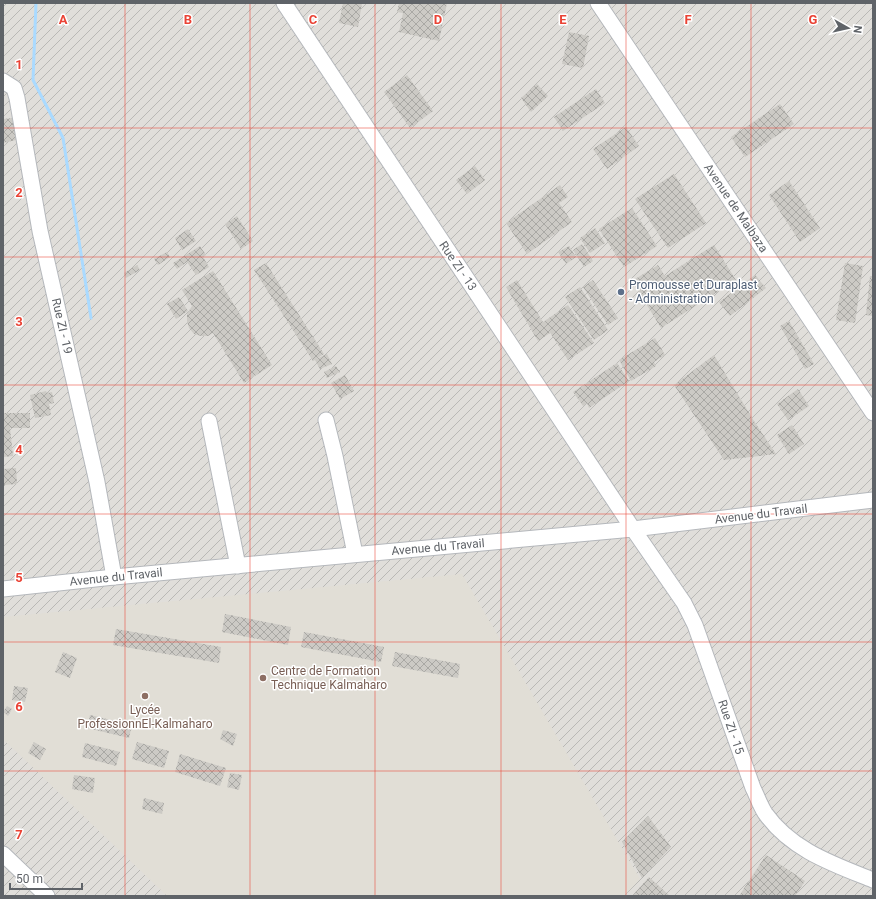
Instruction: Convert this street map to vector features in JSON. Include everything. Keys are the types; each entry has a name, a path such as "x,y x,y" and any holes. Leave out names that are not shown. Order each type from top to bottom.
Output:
{"street":[{"name":"Rue ZI - 13","path":"284,3 633,529"},
{"name":"Avenue de Malbaza","path":"598,3 873,413"},
{"name":"Rue ZI - 19","path":"3,81 14,88 17,98 40,231 97,482 114,577"},
{"path":"209,420 238,566"},
{"path":"326,420 355,554"},
{"name":"Avenue du Travail","path":"3,589 355,554 633,529 873,500"},
{"name":"Rue ZI - 15","path":"633,529 684,603 695,625 752,788 765,812 781,831 800,847 825,861 873,880"},
{"path":"3,854 47,896"}],"shaded area":[{"path":"3,3 873,3 873,896 3,896"},
{"name":"Centre de Formation Technique Kalmaharo","path":"462,574 640,879 624,896 167,896 3,739 3,617"}],"building":[{"path":"343,3 362,3 358,27 339,23"},
{"path":"399,3 447,3 439,41 399,32 403,13 397,12"},
{"path":"569,32 589,36 583,68 562,64"},
{"path":"407,75 433,111 410,128 384,92"},
{"path":"537,84 548,96 531,112 521,98"},
{"path":"596,89 605,103 563,131 554,117"},
{"path":"780,104 794,124 745,157 731,137"},
{"path":"12,118 16,140 3,143 3,119"},
{"path":"626,127 639,146 607,169 593,149"},
{"path":"475,166 485,180 467,194 456,180"},
{"path":"674,174 706,223 668,248 635,199"},
{"path":"789,181 820,228 800,242 769,195"},
{"path":"560,185 568,197 559,203 572,222 527,254 506,223"},
{"path":"632,208 657,246 624,267 599,229"},
{"path":"237,216 253,241 241,249 225,224"},
{"path":"595,228 605,243 590,253 580,238"},
{"path":"188,229 196,241 182,250 175,238"},
{"path":"582,244 593,261 584,267 573,250"},
{"path":"714,245 736,280 661,328 632,281 658,265 665,276"},
{"path":"200,246 206,255 203,257 209,267 196,275 187,262 177,269 173,263"},
{"path":"569,246 576,257 566,264 558,252"},
{"path":"167,252 170,257 158,265 154,259"},
{"path":"266,263 324,354 316,359 327,354 332,364 320,369 315,360 313,361 254,270"},
{"path":"845,263 863,266 855,323 836,320"},
{"path":"137,265 140,270 126,278 124,273"},
{"path":"213,271 272,365 244,383 213,333 208,336 194,334 189,328 187,321 187,314 192,306 182,290"},
{"path":"755,275 766,288 730,316 719,302"},
{"path":"870,276 873,276 873,316 866,315"},
{"path":"517,280 543,322 568,305 594,343 568,360 545,325 550,333 538,341 506,287"},
{"path":"593,280 618,318 608,325 583,287"},
{"path":"580,287 608,330 594,340 565,297"},
{"path":"179,297 188,311 176,319 167,304"},
{"path":"789,321 814,364 805,369 780,326"},
{"path":"655,338 665,355 654,362 656,366 631,381 619,360"},
{"path":"714,355 776,454 724,460 674,385"},
{"path":"617,363 629,381 589,408 587,403 583,406 573,392"},
{"path":"336,366 340,372 327,378 324,372"},
{"path":"345,375 354,391 340,399 331,383"},
{"path":"798,389 809,406 788,420 777,404"},
{"path":"46,391 47,393 52,392 54,403 49,404 51,415 35,418 30,395"},
{"path":"3,413 30,413 30,428 10,428 13,456 3,457"},
{"path":"792,425 804,444 789,454 777,435"},
{"path":"16,468 17,484 3,485 3,469"},
{"path":"225,614 291,627 288,645 222,632"},
{"path":"116,629 221,647 219,663 113,645"},
{"path":"304,632 384,647 381,662 301,647"},
{"path":"63,652 77,658 70,678 55,672"},
{"path":"395,652 460,664 458,678 392,666"},
{"path":"14,686 28,688 25,702 12,700"},
{"path":"7,706 12,709 8,716 3,712"},
{"path":"90,715 132,725 129,738 87,728"},
{"path":"223,730 237,734 233,746 220,739"},
{"path":"34,742 46,749 40,760 28,753"},
{"path":"137,742 169,751 164,768 132,759"},
{"path":"85,743 120,752 116,766 82,757"},
{"path":"180,754 226,768 220,786 175,772"},
{"path":"230,773 242,775 239,790 227,787"},
{"path":"74,775 95,778 93,793 72,789"},
{"path":"144,798 164,803 162,814 142,809"},
{"path":"648,816 671,847 642,878 622,842"},
{"path":"766,855 805,881 795,896 739,896"},
{"path":"649,877 670,896 632,896"}],"waterway":[{"path":"36,3 33,80 63,138 91,318"}],"place":[{"name":"Promousse et Duraplast - Administration","path":"621,292"},
{"name":"Centre de Formation Technique Kalmaharo","path":"263,678"},
{"name":"Lycée ProfessionnEl-Kalmaharo","path":"145,696"}]}
